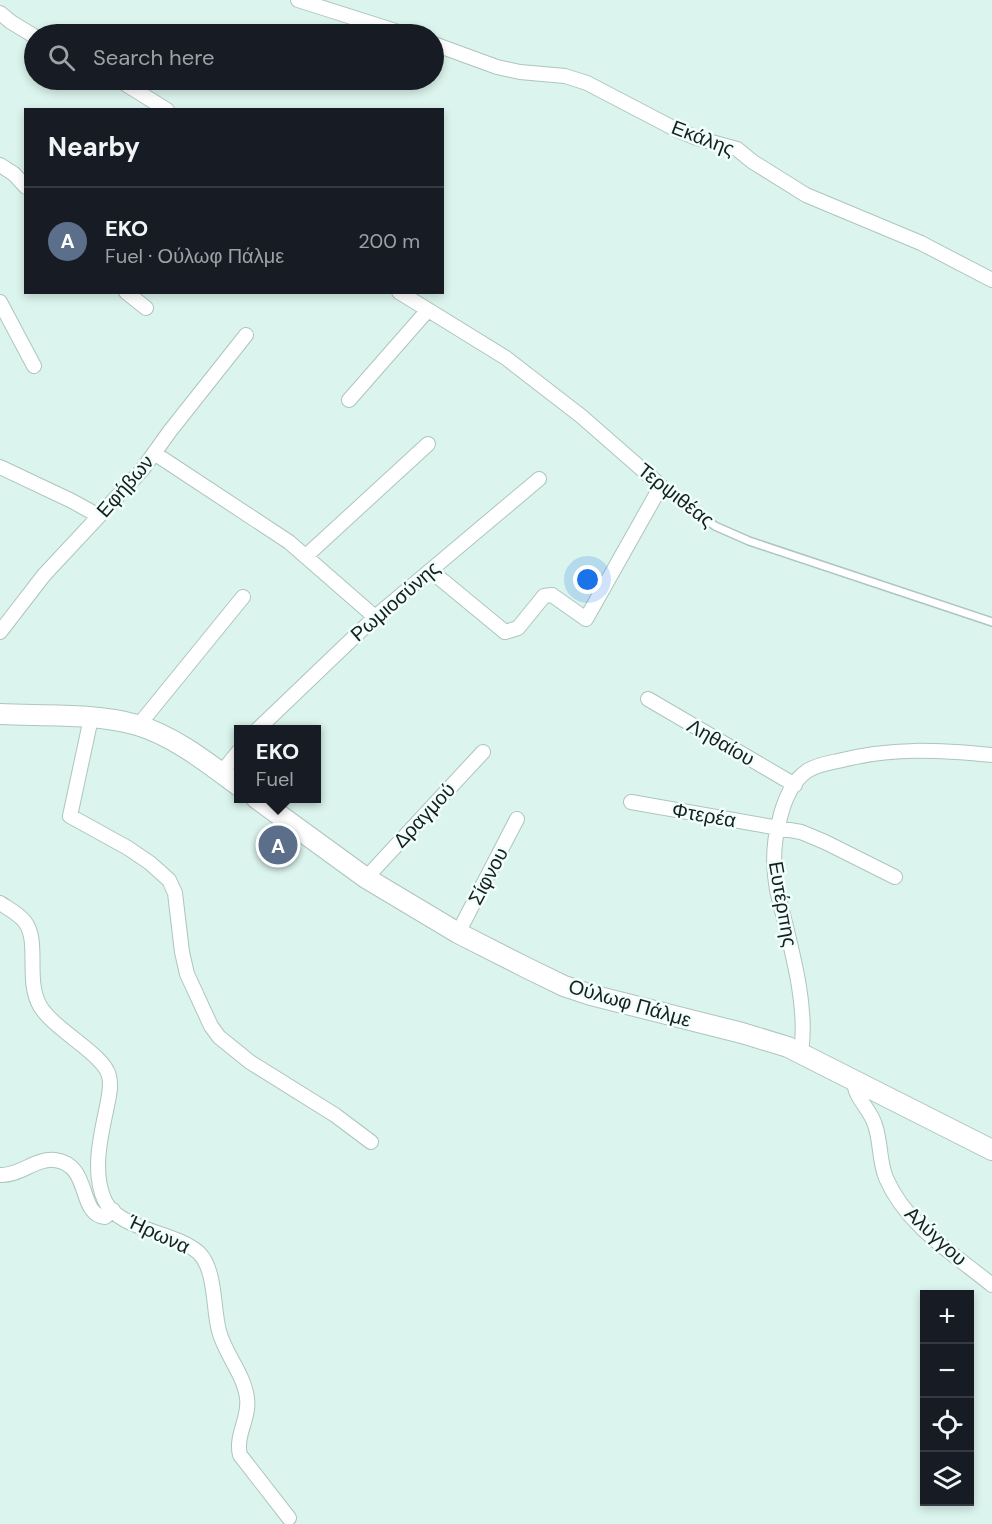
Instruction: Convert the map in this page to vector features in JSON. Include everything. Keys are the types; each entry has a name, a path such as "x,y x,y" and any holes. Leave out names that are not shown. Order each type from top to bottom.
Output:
{"street":[{"path":"298,0 374,24"},
{"path":"0,13 24,30"},
{"name":"Εκάλης","path":"444,48 497,67 520,72 565,76 587,83 677,130 736,149 806,195 912,239 992,280"},
{"path":"135,90 164,108"},
{"path":"0,165 24,184"},
{"path":"128,294 146,308"},
{"name":"Τερψιθέας","path":"402,294 506,358 581,416 661,486"},
{"path":"0,302 34,366"},
{"path":"349,400 427,311"},
{"name":"Εφήβων","path":"0,632 39,581 127,488 246,335"},
{"path":"306,556 428,444"},
{"path":"154,453 289,542 375,617"},
{"path":"0,467 99,516"},
{"name":"Ρωμιοσύνης","path":"261,725 375,617 539,479"},
{"path":"431,571 505,632 518,628 544,596 552,595 586,619 661,486"},
{"path":"138,726 243,597"},
{"name":"Ληθαίου","path":"648,699 795,785"},
{"path":"0,714 91,718 138,726 171,740 234,782"},
{"path":"91,718 70,816 129,848 169,880 175,893 187,974 211,1026 219,1036 250,1062 335,1115 371,1142"},
{"name":"Ευτέρπης","path":"801,1052 803,1031 798,991 775,878 777,827 785,802 795,785 812,769 869,754 909,750 992,755"},
{"name":"Δραγμού","path":"366,878 483,752"},
{"path":"221,773 234,757"},
{"name":"Φτερέα","path":"631,802 801,832 895,877"},
{"name":"Ούλωφ Πάλμε","path":"263,803 366,878 458,933 544,976 591,995 742,1033 801,1052 992,1150"},
{"name":"Σίφνου","path":"458,933 518,819"},
{"name":"Ήρωνα","path":"0,903 18,915 29,928 33,988 45,1013 59,1028 101,1061 108,1070 109,1090 101,1134 99,1170 103,1196 113,1210 136,1224 188,1245 204,1259 219,1331 247,1396 246,1412 238,1444 240,1455 289,1518"},
{"name":"Αλύγγου","path":"854,1080 858,1097 875,1124 887,1180 899,1202 930,1235 992,1285"},
{"path":"0,1175 13,1174 43,1161 62,1162 73,1169 79,1177 93,1212 105,1216 113,1210"}],"lane":[{"name":"Τερψιθέας","path":"661,486 715,526 749,541 992,622"}],"building":[{"path":"275,836 289,846 282,856 267,846"}],"place":[{"name":"EKO","path":"278,845"}]}
